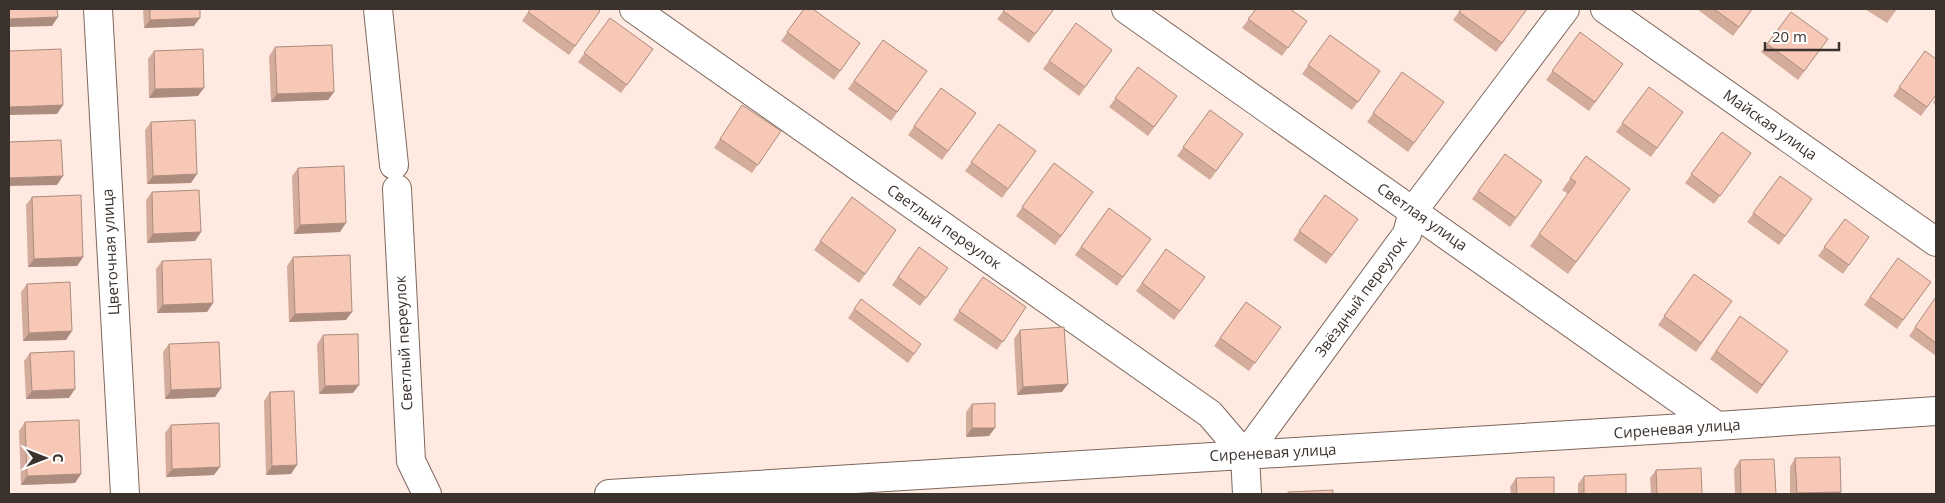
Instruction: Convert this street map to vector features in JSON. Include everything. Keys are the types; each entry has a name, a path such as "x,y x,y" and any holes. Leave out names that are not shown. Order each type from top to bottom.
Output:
{"street":[{"name":"Цветочная улица","path":"98,9 125,494"},
{"name":"Светлый переулок","path":"378,9 395,177 411,460 427,494"},
{"name":"Светлый переулок","path":"634,9 1210,414 1245,455"},
{"name":"Светлая улица","path":"1126,9 1716,426"},
{"name":"Звёздный переулок","path":"1245,455 1407,234 1413,211 1565,9"},
{"name":"Майская улица","path":"1605,9 1936,242"},
{"name":"Сиреневая улица","path":"609,494 1936,411"},
{"path":"1245,455 1247,494"}],"building":[{"path":"9,9 57,9 58,17 9,19"},
{"path":"150,9 200,9 200,18 150,20"},
{"path":"531,9 598,9 600,11 575,46 528,12"},
{"path":"804,9 813,9 860,43 840,71 787,32"},
{"path":"1005,9 1054,9 1035,34 1003,11"},
{"path":"1256,9 1290,9 1307,21 1288,48 1248,19"},
{"path":"1461,9 1527,9 1502,43 1459,12"},
{"path":"1714,9 1752,9 1739,27"},
{"path":"1791,12 1828,39 1804,71 1767,44"},
{"path":"610,18 653,49 627,85 584,53"},
{"path":"1076,23 1112,50 1085,87 1049,61"},
{"path":"1580,32 1623,64 1595,102 1552,71"},
{"path":"1330,35 1380,71 1358,102 1308,65"},
{"path":"883,40 927,71 897,112 854,81"},
{"path":"332,45 334,92 277,94 275,47"},
{"path":"61,49 63,105 9,107 9,51"},
{"path":"203,49 204,88 155,89 154,51"},
{"path":"1925,51 1936,59 1936,95 1927,107 1899,87"},
{"path":"1138,67 1177,96 1154,127 1115,98"},
{"path":"1402,72 1444,102 1414,143 1373,113"},
{"path":"1649,87 1683,112 1657,148 1622,123"},
{"path":"941,88 976,113 948,151 914,126"},
{"path":"742,105 781,131 758,165 720,139"},
{"path":"1210,110 1243,134 1216,171 1183,147"},
{"path":"195,120 197,174 153,176 151,122"},
{"path":"999,124 1036,151 1008,189 971,162"},
{"path":"1722,132 1751,153 1720,196 1691,174"},
{"path":"61,140 63,176 9,178 9,142"},
{"path":"1505,154 1542,181 1516,218 1478,191"},
{"path":"1586,156 1630,189 1576,262 1539,234 1576,182 1570,178"},
{"path":"1054,163 1093,192 1061,236 1022,207"},
{"path":"344,166 346,223 300,225 298,168"},
{"path":"1780,176 1812,199 1785,236 1753,213"},
{"path":"199,190 201,232 153,234 152,192"},
{"path":"81,195 83,257 34,259 32,197"},
{"path":"1325,195 1358,219 1332,255 1299,231"},
{"path":"852,197 896,230 865,274 820,241"},
{"path":"1109,208 1151,239 1123,277 1081,247"},
{"path":"1845,219 1869,237 1849,265 1824,247"},
{"path":"919,247 948,268 926,298 898,277"},
{"path":"1166,249 1205,277 1180,311 1142,283"},
{"path":"350,255 352,312 295,314 293,257"},
{"path":"1898,258 1931,282 1903,320 1870,297"},
{"path":"211,259 213,303 163,305 162,261"},
{"path":"1694,274 1732,301 1701,343 1664,316"},
{"path":"983,277 1026,307 1003,342 959,311"},
{"path":"70,282 72,331 29,333 27,284"},
{"path":"1936,297 1936,343 1915,327"},
{"path":"861,299 921,344 914,354 854,309"},
{"path":"1246,302 1281,327 1255,363 1220,338"},
{"path":"1740,316 1788,351 1762,385 1716,351"},
{"path":"1064,327 1068,384 1023,387 1020,330"},
{"path":"358,334 359,385 325,386 323,335"},
{"path":"219,342 221,388 171,390 169,344"},
{"path":"74,351 75,389 32,391 30,353"},
{"path":"294,391 297,465 272,466 270,392"},
{"path":"995,403 995,428 972,428 972,404"},
{"path":"79,420 81,474 27,476 25,422"},
{"path":"219,423 220,467 172,469 171,425"},
{"path":"1840,457 1841,492 1797,493 1795,458"},
{"path":"1774,459 1776,494 1741,494 1740,460"},
{"path":"1701,468 1702,494 1657,494 1656,470"},
{"path":"1626,474 1626,494 1584,494 1584,476"},
{"path":"1554,477 1554,494 1517,494 1516,478"},
{"path":"1333,490 1333,494 1288,494 1288,492"}]}
